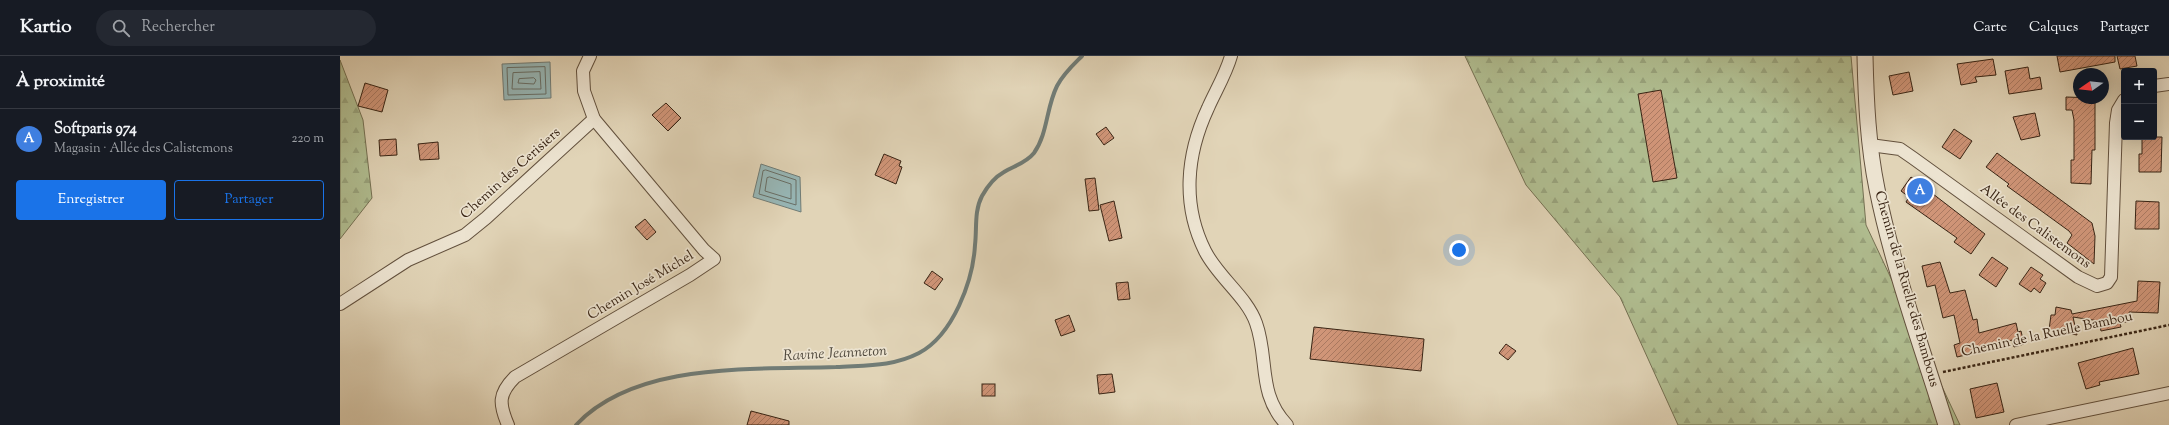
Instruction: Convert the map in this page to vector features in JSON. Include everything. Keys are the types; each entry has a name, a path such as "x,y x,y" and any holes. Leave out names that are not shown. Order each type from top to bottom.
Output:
{"street":[{"name":"Chemin José Michel","path":"508,425 502,405 502,393 515,377 690,275 714,259 704,250 594,119 584,90 583,71 590,56"},
{"path":"1231,56 1204,117 1192,153 1188,176 1194,215 1208,256 1248,308 1256,322 1260,335 1265,381 1269,396 1274,408 1287,425"},
{"name":"Chemin de la Ruelle des Bambous","path":"1865,56 1870,145 1885,226 1946,425"},
{"path":"2157,86 2169,84"},
{"name":"Allée des Calistemons","path":"1870,145 1900,149 2078,277 2097,286 2107,283 2111,276 2116,123 2118,110 2122,104"},
{"name":"Chemin des Cerisiers","path":"340,304 408,260 465,235 486,218 594,119"},
{"path":"2016,425 2169,392"}],"path":[{"name":"Chemin de la Ruelle Bambou","path":"1930,375 2169,325"}],"green space":[{"path":"1465,56 1851,56 1866,225 1960,425 1678,425 1620,297 1526,185"},
{"path":"340,60 363,120 372,198 340,239"}],"water":[{"path":"550,62 551,98 504,100 502,64"},
{"path":"761,164 800,177 801,212 753,197"}],"building":[{"path":"2057,56 2115,56 2115,62 2082,68 2073,68 2073,70 2060,72"},
{"path":"2117,56 2135,56 2137,66 2120,69"},
{"path":"1993,59 1996,75 1975,77 1977,82 1961,85 1957,64"},
{"path":"2028,67 2030,79 2040,77 2042,89 2009,94 2005,71"},
{"path":"1909,72 1913,91 1893,95 1889,76"},
{"path":"365,83 388,90 382,112 358,106"},
{"path":"1661,90 1677,178 1653,182 1638,94"},
{"path":"2066,97 2073,97 2073,104 2095,104 2095,150 2092,150 2091,184 2071,183 2071,160 2074,160 2074,120 2072,110 2066,110"},
{"path":"666,103 681,118 668,131 652,115"},
{"path":"2035,113 2040,136 2021,140 2013,117"},
{"path":"1106,127 1114,138 1104,145 1096,134"},
{"path":"1954,129 1972,141 1960,159 1942,147"},
{"path":"2157,137 2162,137 2161,172 2139,172 2139,154 2142,154 2142,140 2157,140"},
{"path":"396,139 397,155 380,156 379,140"},
{"path":"438,142 439,159 420,160 418,144"},
{"path":"1997,153 2092,223 2095,236 2094,264 2067,243 2072,235 2069,231 2007,186 2009,184 1986,167"},
{"path":"884,154 901,161 899,166 902,167 896,184 875,175"},
{"path":"1911,177 1985,234 1971,254 1954,242 1957,238 1906,202 1909,197 1901,191"},
{"path":"1095,178 1099,210 1089,211 1085,179"},
{"path":"1114,201 1122,238 1109,241 1100,205"},
{"path":"2136,201 2159,202 2159,229 2135,229"},
{"path":"645,219 656,232 647,240 635,227"},
{"path":"1992,257 2008,268 1996,287 1979,275"},
{"path":"1940,262 1950,293 1965,290 1973,320 1977,319 1979,333 2016,323 2018,332 2021,331 2024,344 2014,347 2012,340 1978,349 1979,352 1957,357 1954,345 1960,343 1954,315 1943,318 1935,285 1927,287 1922,266"},
{"path":"2031,267 2043,275 2040,279 2046,283 2040,293 2034,288 2031,292 2019,284"},
{"path":"932,271 943,279 935,290 924,283"},
{"path":"2138,281 2160,282 2158,313 2129,312 2132,321 2120,323 2121,327 2101,331 2099,321 2073,317 2077,335 2049,330 2051,315 2055,315 2056,307 2071,310 2072,314 2137,301"},
{"path":"1128,282 1130,299 1118,300 1116,283"},
{"path":"1069,315 1075,331 1061,336 1055,320"},
{"path":"1314,327 1424,339 1421,371 1310,359"},
{"path":"1506,344 1516,351 1508,360 1499,353"},
{"path":"2133,348 2139,374 2099,382 2100,385 2086,389 2078,363"},
{"path":"1112,374 1115,392 1099,394 1097,375"},
{"path":"1997,383 2004,412 1976,418 1970,389"},
{"path":"982,384 995,384 995,396 982,396"},
{"path":"751,411 789,421 789,425 747,425"}],"waterway":[{"name":"Ravine Jeanneton","path":"576,425 601,404 630,389 663,379 698,373 734,370 836,367 889,363 909,358 931,345 942,334 951,320 959,306 965,290 973,259 976,239 977,214 979,202 982,196 997,177 1024,162 1034,153 1039,145 1045,129 1053,94 1065,74 1082,56"}],"place":[{"name":"Softparis 974","path":"1920,191"}]}
